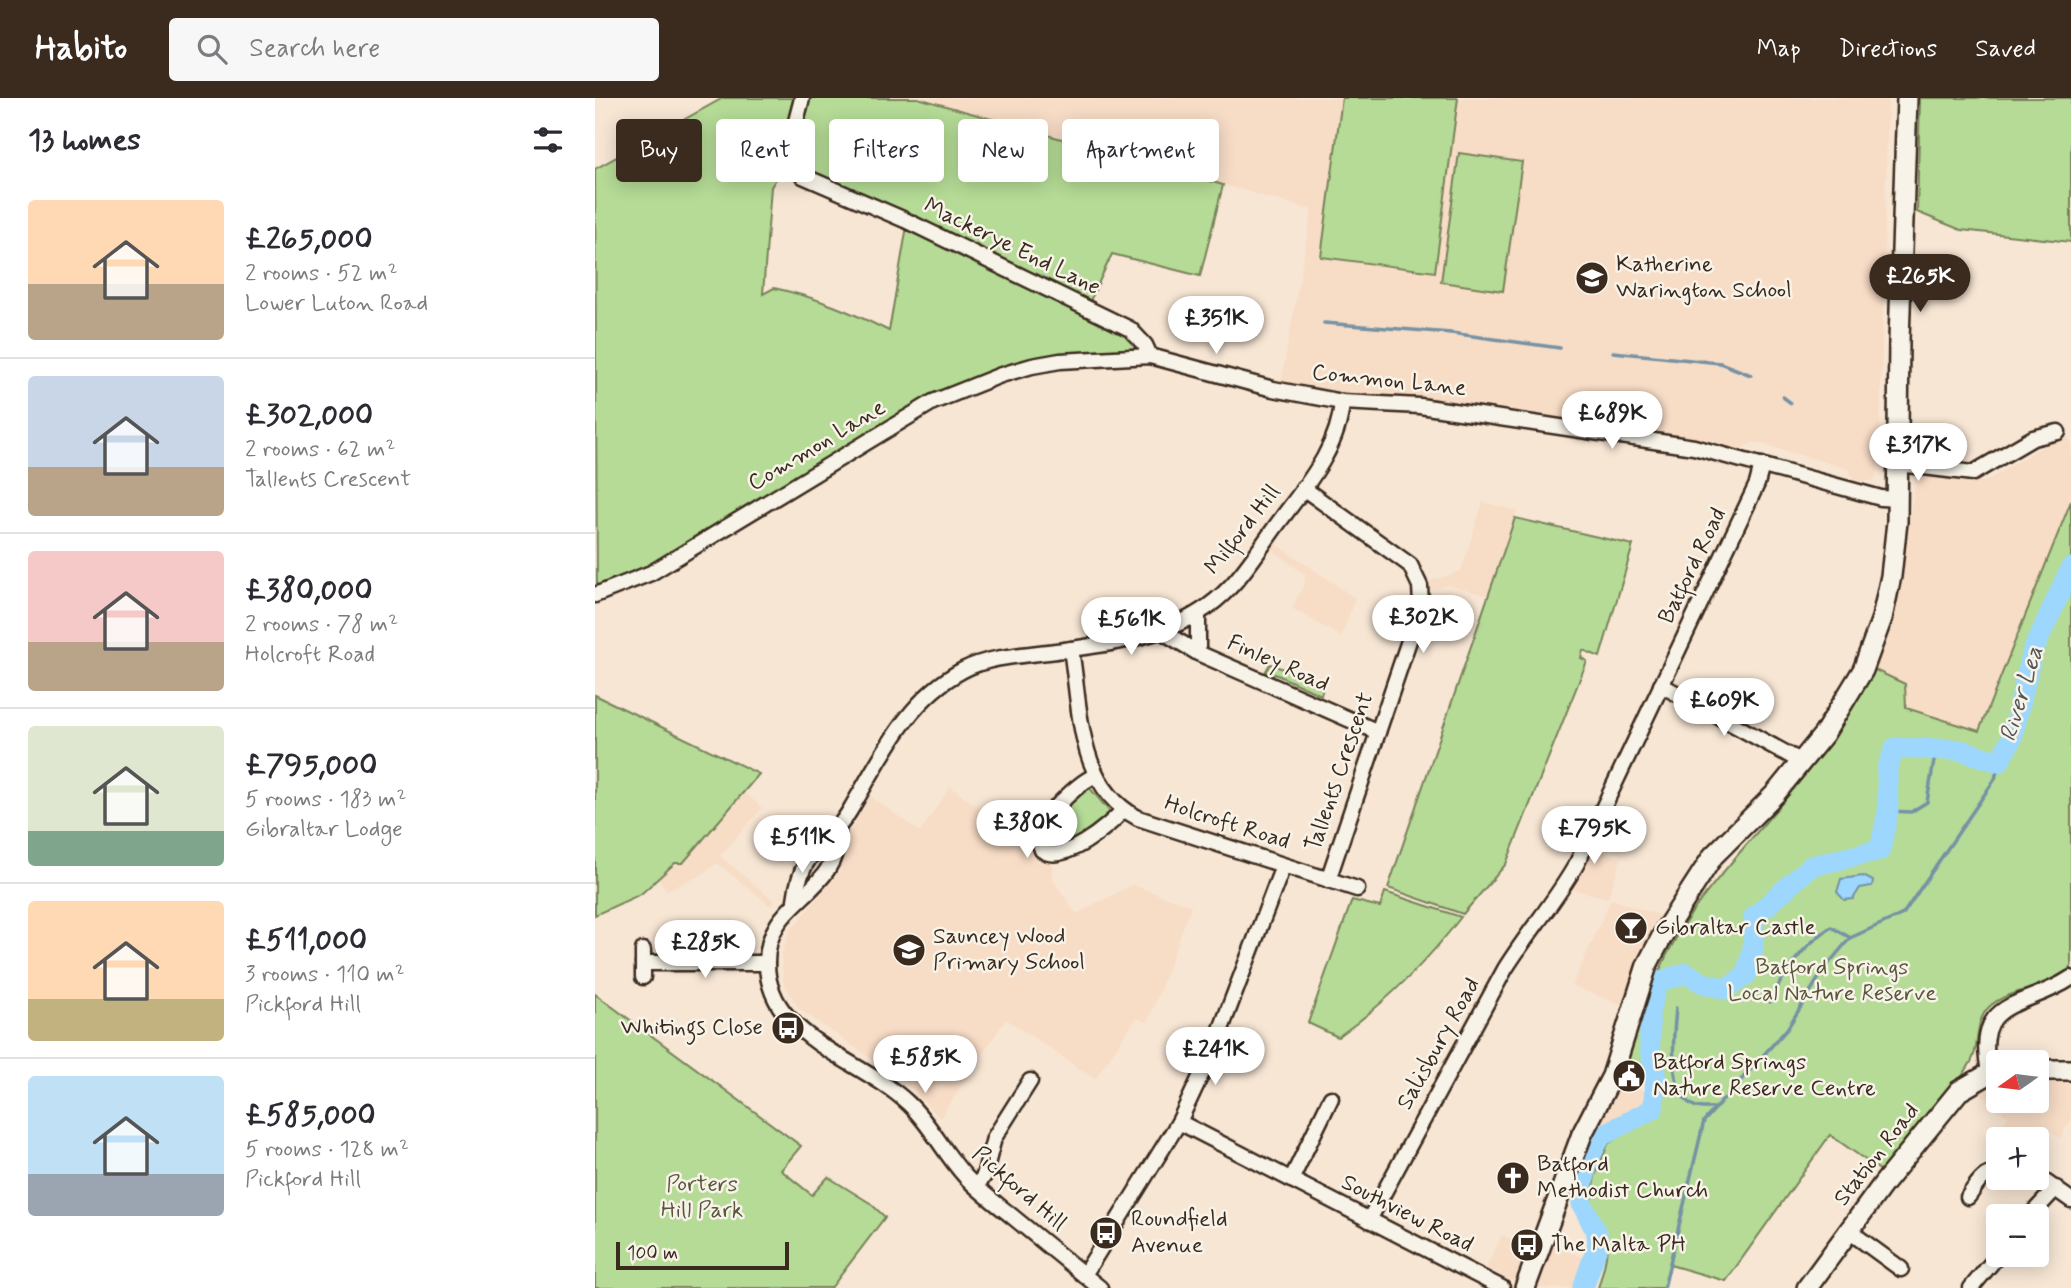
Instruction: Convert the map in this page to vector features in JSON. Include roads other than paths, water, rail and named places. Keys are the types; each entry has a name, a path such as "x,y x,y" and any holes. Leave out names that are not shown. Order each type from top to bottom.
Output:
{"main road":[{"path":"1525,1288 1582,1134 1612,1076 1647,965 1689,891 1713,856 1802,762 1850,694 1874,643 1891,576 1897,499 1907,98"},
{"path":"2049,1070 2071,1070"},
{"name":"Station Road","path":"1807,1288 1959,1091 1986,1075"}],"street":[{"name":"Mackerye End Lane","path":"802,98 792,152 797,170 803,176 905,220 1130,329 1145,345 1150,356"},
{"name":"Common Lane","path":"595,595 651,573 955,392 1000,375 1060,361 1150,356 1273,389 1342,402 1420,406 1694,447 1881,498 1897,499"},
{"name":"Milford Hill","path":"807,859 816,847 838,830 906,717 927,694 965,669 996,660 1163,632 1198,613 1232,585 1304,488 1336,436 1342,402"},
{"path":"1899,464 1973,473 2033,438 2058,432"},
{"name":"Batford Road","path":"1596,819 1757,484 1762,465"},
{"name":"Tallents Crescent","path":"1304,488 1410,565 1420,586 1421,605 1328,880"},
{"name":"Finley Road","path":"1198,613 1198,653"},
{"name":"Finley Road","path":"1163,632 1198,653 1378,732"},
{"name":"Holcroft Road","path":"1071,649 1094,776 1106,794 1123,810 1357,889"},
{"path":"1661,685 1802,762"},
{"path":"1094,776 1079,784 1041,827 1037,835 1041,850 1054,855 1066,852 1110,824 1123,810"},
{"name":"Salisbury Road","path":"1369,1220 1505,969 1527,933 1558,897 1596,819"},
{"name":"Milford Hill","path":"828,872 834,860 838,830"},
{"path":"807,859 828,872"},
{"name":"Pickford Hill","path":"807,859 795,900 771,936 767,963 775,999 789,1019 911,1105 976,1186 1100,1288"},
{"path":"1084,1275 1179,1122 1215,1045 1283,866"},
{"name":"Pickford Hill","path":"795,900 819,884 828,872"},
{"path":"643,963 767,963"},
{"path":"1988,1050 1985,1039 1987,1028 1998,1014 2071,978"},
{"path":"976,1186 984,1176 994,1138 1030,1080"},
{"path":"1291,1180 1331,1098"},
{"name":"Southview Road","path":"1179,1122 1503,1288"},
{"path":"1968,1197 1986,1176"},
{"path":"2049,1184 2071,1200"},
{"path":"2041,1204 2056,1188"},
{"path":"1849,1231 1901,1269"},
{"path":"1971,1288 1988,1267"}],"water":[{"path":"1863,876 1873,881 1872,886 1860,888 1853,899 1844,900 1837,892 1841,879"}],"waterway":[{"path":"1324,323 1451,333 1560,348"},
{"path":"1613,352 1720,363 1751,375"},
{"path":"1783,397 1791,403"},
{"name":"River Lea","path":"1583,1288 1598,1245 1597,1233 1582,1204 1581,1192 1589,1158 1601,1136 1653,1109 1656,1078 1650,1048 1649,1012 1658,982 1686,973 1703,983 1726,989 1746,975 1753,948 1754,917 1811,866 1880,850 1888,811 1887,769 1895,748 1960,750 1999,762 2012,738 2032,653 2071,568"},
{"path":"1888,811 1911,812 1927,802 1936,749"},
{"path":"1664,1288 1704,1121 1787,1029 1825,968 1850,938 1903,914 1995,779 1999,762"},
{"path":"1770,1002 1795,960 1821,934 1831,927 1849,937"},
{"path":"1676,1008 1674,1061 1679,1088 1685,1099 1694,1106 1715,1108"}],"place":[{"name":"Katherine Warington School","path":"1592,278"},
{"name":"Gibraltar Castle","path":"1631,928"},
{"name":"Sauncey Wood Primary School","path":"909,950"},
{"name":"Whitings Close","path":"788,1028"},
{"name":"Batford Springs Nature Reserve Centre","path":"1629,1076"},
{"name":"Batford Methodist Church","path":"1513,1178"},
{"name":"Roundfield Avenue","path":"1106,1233"},
{"name":"The Malta PH","path":"1527,1245"}],"park label":[{"name":"Batford Springs Local Nature Reserve","path":"1832,981"},
{"name":"Porters Hill Park","path":"702,1198"}]}
